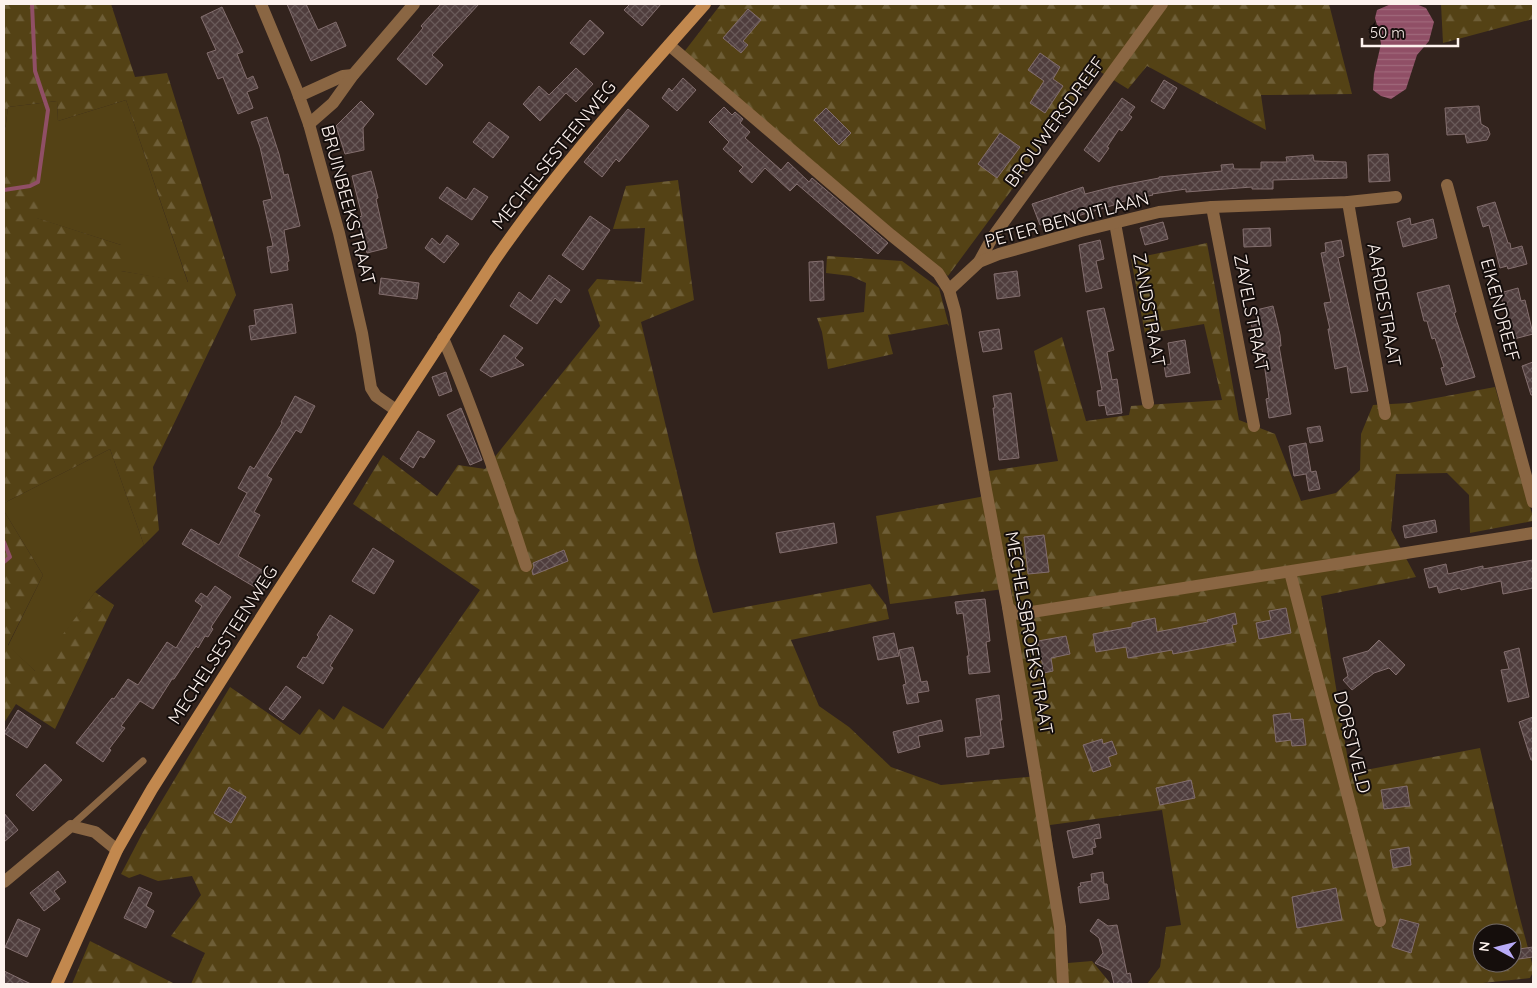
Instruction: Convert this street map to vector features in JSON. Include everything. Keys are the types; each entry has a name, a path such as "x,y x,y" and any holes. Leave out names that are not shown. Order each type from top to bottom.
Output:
{"street":[{"name":"BRUINBEEKSTRAAT","path":"261,4 309,124 339,232 372,388 376,396 396,410"},
{"path":"309,124 333,103 353,76 414,4"},
{"name":"MECHELSESTEENWEG","path":"57,984 117,850 167,765 443,338 516,228 563,168 705,4"},
{"name":"BROUWERSDREEF","path":"979,262 992,238 1162,4"},
{"path":"669,45 891,236 938,273 948,290"},
{"path":"299,96 343,76 353,76"},
{"name":"EIKENDREEF","path":"1447,185 1533,502"},
{"name":"PETER BENOITLAAN","path":"948,290 979,262 999,254 1159,212 1212,207 1348,202 1396,197"},
{"name":"AARDESTRAAT","path":"1348,202 1386,414"},
{"name":"ZAVELSTRAAT","path":"1212,207 1254,426"},
{"name":"ZANDSTRAAT","path":"1115,223 1148,403"},
{"name":"MECHELSBROEKSTRAAT","path":"948,290 955,311 1008,607 1060,927 1064,984"},
{"path":"443,338 491,462 526,566"},
{"path":"1008,607 1013,612 1019,614 1533,533"},
{"name":"DORSTVELD","path":"1290,572 1380,921"},
{"path":"4,882 71,826 95,832 117,850"}],"lane":[{"path":"71,826 143,762"}],"green space":[{"path":"4,4 111,4 135,77 167,73 236,295 153,467 159,530 144,545 110,449 4,503 4,170 43,178 37,218 121,245 121,271 188,282 126,100 58,121 57,101 8,107 4,140"},
{"path":"721,4 1329,4 1352,94 1261,95 1266,130 1147,66 1128,89 1099,71 1055,123 1024,173 948,276 684,52"},
{"path":"1441,4 1533,4 1533,19 1443,43"},
{"path":"126,100 188,283 121,271 121,245 36,218 4,170 4,140 8,107 57,101 58,121"},
{"path":"678,180 694,300 641,322 698,561 713,613 870,584 886,605 889,619 791,640 819,706 849,727 891,767 941,785 1038,776 1011,588 890,604 876,516 980,497 991,491 989,471 1058,461 1034,351 1062,337 1086,421 1129,415 1131,406 1222,400 1204,324 1145,334 1131,259 1207,243 1239,420 1275,434 1301,501 1336,493 1360,470 1361,434 1373,405 1409,403 1495,387 1533,521 1470,533 1469,495 1447,473 1396,474 1391,530 1416,577 1321,596 1350,773 1480,748 1521,923 1472,923 1472,973 1522,973 1522,926 1533,967 1530,978 1473,984 1147,984 1160,967 1166,927 1181,925 1162,810 1050,825 1068,963 1092,961 1111,984 191,984 205,953 171,936 201,895 192,876 158,881 140,874 129,878 121,874 143,832 230,687 300,735 319,709 334,720 343,706 383,729 480,590 353,504 383,455 437,496 458,465 485,469 600,326 588,290 597,279 641,282 645,228 613,229 626,186"},
{"path":"827,256 902,261 939,288 949,326 947,324 888,335 893,354 828,369 822,332 817,318 864,312 866,283 851,276 826,273"},
{"path":"110,449 144,545 95,592 36,672 8,646 43,575 4,511 4,503"},
{"path":"4,511 43,575 8,645 35,671 95,592 114,605 55,729 16,704 4,723"},
{"path":"90,941 175,984 72,984"}],"shaded area":[{"path":"1391,4 1416,4 1426,8 1434,22 1429,41 1417,55 1406,89 1391,99 1381,96 1373,90 1374,74 1381,44 1375,18 1377,10"}],"building":[{"path":"287,4 306,4 318,30 336,22 346,46 311,61"},
{"path":"441,4 479,4 432,55 443,65 426,85 397,59 423,28 421,26"},
{"path":"630,4 661,4 642,26 624,10"},
{"path":"222,7 243,52 237,54 247,79 253,76 258,88 247,92 253,108 238,114 223,77 218,79 207,53 216,50 201,17"},
{"path":"748,9 761,20 743,41 748,45 741,53 723,38"},
{"path":"590,20 604,33 584,55 570,43"},
{"path":"1040,53 1060,67 1053,79 1063,86 1045,113 1030,103 1044,81 1028,70"},
{"path":"576,68 593,84 576,102 566,93 540,121 523,104 539,86 549,95"},
{"path":"683,78 696,90 677,111 662,98 669,88 672,91"},
{"path":"1164,80 1177,88 1164,109 1151,101"},
{"path":"1122,98 1135,107 1129,115 1132,117 1122,131 1119,129 1099,162 1084,150"},
{"path":"361,101 374,114 363,128 364,150 345,154 336,126"},
{"path":"1479,106 1481,124 1488,128 1490,134 1487,140 1467,143 1465,134 1447,135 1445,108"},
{"path":"724,107 732,115 735,112 743,119 740,123 750,132 745,138 781,170 788,162 809,182 812,178 888,243 878,254 797,184 790,191 765,168 752,183 739,171 743,167 723,149 729,142 709,122"},
{"path":"826,108 851,133 839,145 814,120"},
{"path":"628,109 649,126 619,162 616,159 602,177 584,162"},
{"path":"267,117 284,175 288,174 300,226 284,230 289,261 287,262 288,270 271,273 267,247 273,246 263,201 272,199 260,147 251,122"},
{"path":"489,122 509,137 493,158 473,142"},
{"path":"1000,133 1020,147 997,178 978,164"},
{"path":"1388,154 1390,181 1369,182 1368,155"},
{"path":"1313,155 1314,161 1346,162 1347,178 1273,180 1273,189 1252,189 1252,187 1186,192 1186,189 1152,194 1116,203 1071,218 1070,214 1040,225 1032,204 1083,187 1085,194 1159,177 1222,171 1221,165 1233,164 1234,169 1261,169 1261,162 1287,162 1286,157"},
{"path":"371,171 387,248 367,253 359,217 362,216 352,176"},
{"path":"447,187 466,200 474,188 488,197 472,220 439,198"},
{"path":"1495,202 1511,249 1522,246 1527,264 1508,269 1507,266 1500,268 1489,225 1483,227 1477,207"},
{"path":"590,216 610,230 583,270 562,255"},
{"path":"1410,218 1411,225 1433,219 1437,238 1403,247 1397,222"},
{"path":"1163,222 1168,239 1145,245 1140,228"},
{"path":"1270,228 1271,246 1244,247 1243,229"},
{"path":"447,235 459,244 444,263 425,248 432,238 440,245"},
{"path":"1100,240 1104,259 1096,261 1102,288 1086,292 1079,245"},
{"path":"1341,240 1344,256 1338,258 1368,391 1351,393 1347,366 1335,369 1328,329 1330,329 1324,303 1331,302 1321,253 1326,252 1325,243"},
{"path":"823,261 824,300 810,301 809,262"},
{"path":"1017,271 1020,296 997,299 994,274"},
{"path":"549,275 570,290 561,303 555,298 537,324 510,306 519,292 531,301"},
{"path":"381,278 419,283 417,299 379,294"},
{"path":"1449,285 1456,312 1454,313 1475,377 1446,385 1441,368 1444,367 1435,338 1432,339 1427,321 1424,321 1417,293"},
{"path":"1518,288 1521,301 1525,300 1533,334 1514,339 1500,293"},
{"path":"292,304 296,333 251,340 249,326 256,325 254,310"},
{"path":"1273,306 1280,335 1281,346 1279,346 1291,414 1269,418 1266,399 1269,398 1262,349 1256,350 1251,322 1258,320 1256,310"},
{"path":"1104,308 1114,350 1107,352 1112,380 1117,379 1122,413 1107,415 1105,405 1099,406 1097,391 1102,390 1087,311"},
{"path":"999,329 1002,349 983,352 979,332"},
{"path":"504,335 523,348 515,358 524,365 491,377 480,370"},
{"path":"1185,340 1190,373 1166,377 1164,365 1171,364 1168,343"},
{"path":"1533,362 1533,395 1531,395 1522,366"},
{"path":"446,372 452,391 439,396 432,377"},
{"path":"1011,393 1019,458 999,460 993,396"},
{"path":"295,396 315,406 301,433 296,430 267,476 272,479 254,512 260,515 238,556 272,576 263,592 182,544 191,529 219,545 247,493 238,488 250,466 254,469 282,423"},
{"path":"461,408 482,460 470,465 447,415"},
{"path":"1320,426 1323,441 1310,443 1307,428"},
{"path":"418,431 435,441 424,458 420,456 413,468 400,459"},
{"path":"1306,443 1311,472 1316,471 1320,489 1309,491 1306,474 1294,476 1289,446"},
{"path":"1435,520 1437,532 1405,538 1403,526"},
{"path":"834,523 837,543 780,553 776,533"},
{"path":"1044,535 1049,572 1028,574 1024,537"},
{"path":"373,548 394,561 374,594 352,581"},
{"path":"564,550 568,561 533,575 533,563"},
{"path":"1533,560 1533,588 1503,594 1501,581 1439,593 1437,586 1429,588 1424,569 1446,564 1448,574 1483,566 1483,569"},
{"path":"215,586 231,597 211,627 213,629 208,637 205,636 198,648 196,646 153,709 140,701 121,726 125,728 109,749 111,750 103,762 76,743 112,698 114,699 128,679 138,685 167,642 176,648 202,606 195,601 201,593 207,597"},
{"path":"985,599 990,641 986,642 990,672 969,674 967,656 969,656 963,613 957,614 955,602"},
{"path":"1286,608 1291,633 1259,639 1256,623 1271,620 1269,611"},
{"path":"1235,613 1237,624 1232,625 1236,642 1173,654 1172,650 1128,658 1126,647 1096,652 1093,634 1132,627 1132,623 1155,618 1157,632 1208,622 1207,620"},
{"path":"330,615 353,630 330,666 333,668 323,684 297,667 303,657 306,658 319,637 317,635"},
{"path":"894,633 899,656 878,660 873,637"},
{"path":"1066,636 1070,654 1051,658 1053,671 1044,673 1038,641"},
{"path":"1379,640 1405,665 1396,675 1389,668 1374,673 1352,690 1343,680 1348,676 1343,658 1368,651"},
{"path":"913,647 921,682 927,681 929,691 917,693 919,702 907,704 903,685 906,684 899,650"},
{"path":"1519,648 1529,697 1508,702 1501,670 1509,669 1504,652"},
{"path":"286,686 301,697 283,720 269,709"},
{"path":"999,695 1004,747 989,749 989,754 967,757 965,738 981,736 976,699"},
{"path":"18,710 41,726 27,748 4,733"},
{"path":"1290,713 1291,720 1303,719 1306,745 1292,746 1291,740 1276,742 1273,715"},
{"path":"1533,717 1533,760 1531,760 1519,722"},
{"path":"941,720 943,731 918,736 920,747 898,753 893,732"},
{"path":"1102,739 1103,744 1112,741 1117,754 1108,757 1111,766 1093,772 1083,745"},
{"path":"45,764 62,780 33,811 16,795"},
{"path":"1191,780 1195,798 1160,805 1156,788"},
{"path":"1407,786 1410,806 1384,809 1381,790"},
{"path":"229,787 246,797 231,823 214,813"},
{"path":"4,813 18,830 4,842"},
{"path":"1099,824 1101,838 1094,839 1096,847 1092,848 1093,854 1073,858 1067,831"},
{"path":"1409,847 1411,865 1393,868 1390,850"},
{"path":"58,871 66,882 54,891 60,899 44,911 30,893"},
{"path":"1103,872 1104,884 1107,884 1109,899 1080,903 1078,887 1081,886 1080,883 1092,881 1091,874"},
{"path":"139,887 152,893 146,906 154,911 146,928 124,918"},
{"path":"1336,888 1342,920 1297,928 1292,897"},
{"path":"18,919 40,929 27,957 5,947"},
{"path":"1098,919 1108,926 1117,925 1127,974 1130,973 1132,984 1114,984 1111,971 1095,963 1103,953 1099,938 1090,931"},
{"path":"1400,919 1419,924 1411,953 1392,947"},
{"path":"1533,947 1533,957 1522,959 1522,949"},
{"path":"4,971 31,984 4,984"}],"waterway":[{"path":"4,190 30,186 38,182 48,110 35,71 32,4"},
{"path":"4,542 10,557 4,562"}]}
